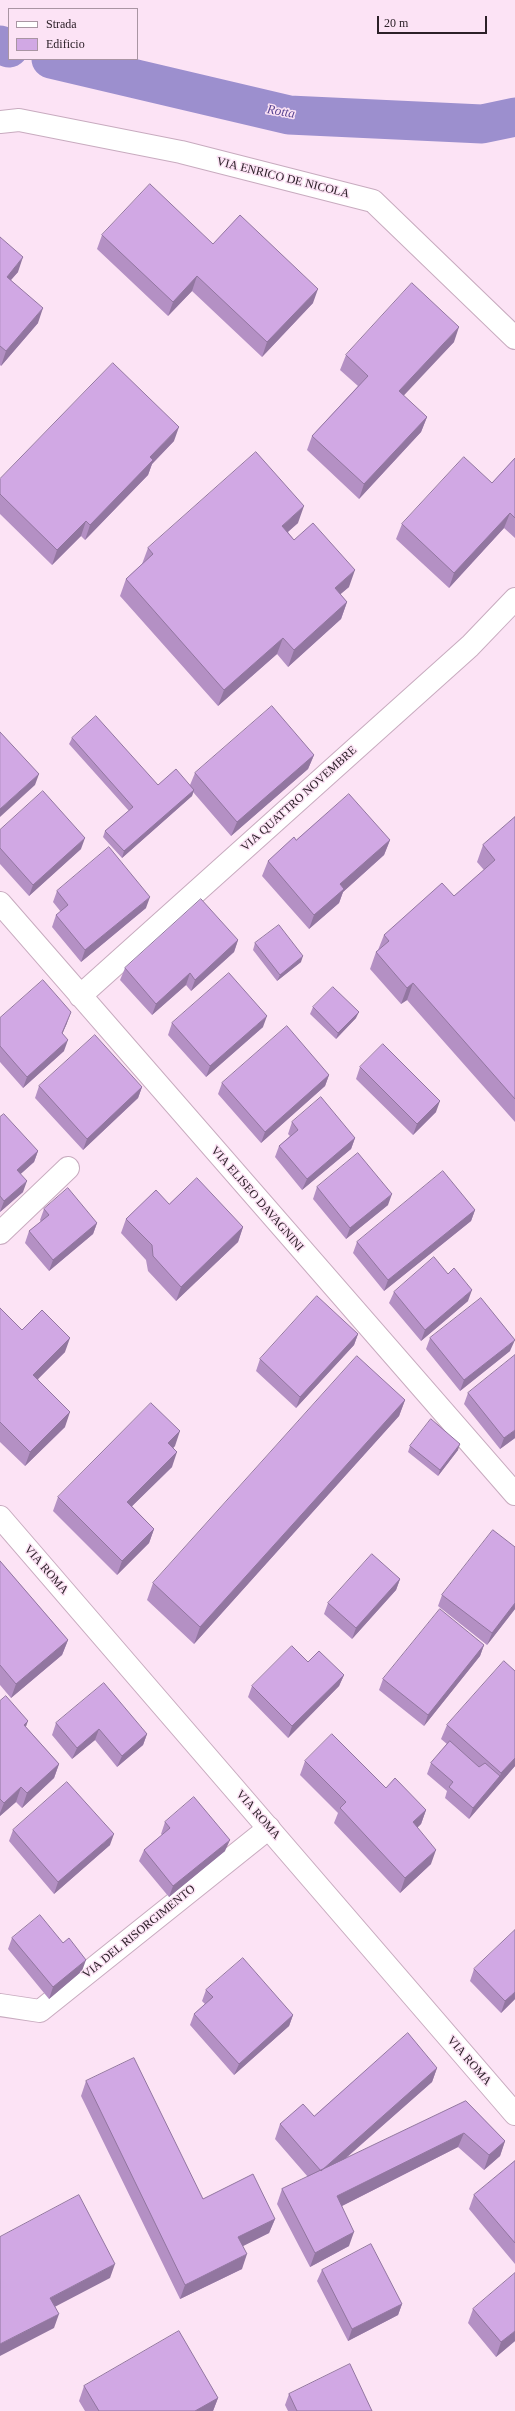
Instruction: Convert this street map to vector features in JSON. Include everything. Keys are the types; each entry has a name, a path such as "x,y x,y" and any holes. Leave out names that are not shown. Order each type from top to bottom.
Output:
{"street":[{"name":"VIA ENRICO DE NICOLA","path":"0,122 19,120 181,152 373,201 515,338"},
{"name":"VIA QUATTRO NOVEMBRE","path":"80,996 470,646 515,599"},
{"name":"VIA ELISEO DAVAGNINI","path":"0,903 515,1494"},
{"path":"0,1233 68,1168"},
{"name":"VIA ROMA","path":"0,1517 515,2114"},
{"name":"VIA DEL RISORGIMENTO","path":"0,2006 40,2011 268,1828"}],"building":[{"path":"150,184 213,244 240,215 318,289 267,342 197,276 173,302 102,235"},
{"path":"0,237 23,257 7,277 43,308 6,351 0,346"},
{"path":"412,283 459,327 399,391 427,417 364,484 312,436 368,376 346,355"},
{"path":"113,363 179,427 150,457 153,460 90,525 86,521 57,550 0,494 0,479"},
{"path":"256,452 304,506 282,526 294,540 313,523 355,570 335,588 347,602 294,650 283,638 224,690 126,579 153,554 148,548"},
{"path":"464,457 492,483 515,458 515,518 510,513 454,573 402,524"},
{"path":"272,706 314,755 237,822 195,773"},
{"path":"96,716 158,785 176,769 194,790 124,851 105,831 133,807 72,738"},
{"path":"0,732 39,774 0,809"},
{"path":"43,791 85,838 33,885 0,848 0,830"},
{"path":"349,794 390,840 340,884 344,889 314,915 268,861 294,837 296,840"},
{"path":"515,817 515,1099 413,983 407,988 376,952 389,941 384,935 442,883 454,896 495,860 483,845"},
{"path":"109,847 150,897 85,950 56,915 68,905 57,891"},
{"path":"201,899 238,940 195,980 190,973 156,1004 125,968"},
{"path":"279,925 303,956 280,975 255,943"},
{"path":"229,973 267,1016 210,1066 172,1023"},
{"path":"43,980 71,1012 62,1033 68,1040 27,1077 0,1046 0,1018"},
{"path":"333,987 359,1012 338,1033 313,1007"},
{"path":"287,1026 329,1075 265,1132 222,1083"},
{"path":"95,1035 142,1087 87,1139 39,1086"},
{"path":"383,1044 440,1101 417,1124 360,1067"},
{"path":"321,1097 355,1138 307,1179 279,1146 298,1130 292,1122"},
{"path":"4,1114 38,1151 17,1170 27,1181 4,1201 0,1196 0,1117"},
{"path":"358,1153 392,1194 350,1228 317,1187"},
{"path":"443,1171 475,1210 388,1280 357,1242"},
{"path":"197,1178 243,1227 181,1287 153,1256 152,1245 126,1219 156,1190 169,1204"},
{"path":"68,1188 97,1223 53,1260 29,1231 49,1215 44,1209"},
{"path":"434,1257 448,1274 454,1268 472,1290 425,1330 394,1292"},
{"path":"317,1296 358,1334 300,1397 260,1359"},
{"path":"481,1298 515,1340 464,1380 430,1338"},
{"path":"0,1308 22,1330 42,1310 70,1338 33,1375 70,1412 30,1452 0,1422"},
{"path":"515,1355 515,1430 504,1438 468,1393"},
{"path":"357,1356 405,1400 200,1627 153,1583"},
{"path":"151,1403 180,1431 168,1443 177,1452 127,1502 154,1529 122,1561 58,1497"},
{"path":"431,1419 460,1444 440,1470 410,1446"},
{"path":"493,1530 515,1547 515,1603 492,1633 442,1595"},
{"path":"372,1554 400,1579 356,1628 328,1603"},
{"path":"0,1561 68,1640 16,1684 0,1665"},
{"path":"440,1609 484,1645 428,1715 383,1679"},
{"path":"292,1646 308,1662 319,1651 344,1675 292,1726 252,1686"},
{"path":"504,1661 515,1671 515,1758 501,1773 447,1725"},
{"path":"104,1683 147,1734 122,1756 99,1729 77,1748 56,1723"},
{"path":"6,1696 28,1721 24,1725 59,1764 27,1793 21,1787 4,1803 0,1799 0,1701"},
{"path":"332,1734 386,1788 395,1778 426,1810 413,1822 436,1850 405,1878 340,1808 346,1802 305,1761"},
{"path":"450,1741 479,1767 485,1763 500,1776 473,1808 449,1787 453,1782 431,1763"},
{"path":"67,1782 114,1834 58,1882 13,1830"},
{"path":"194,1797 230,1840 173,1886 144,1850 170,1828 165,1822"},
{"path":"40,1915 63,1943 69,1938 86,1960 53,1987 12,1938"},
{"path":"515,1930 515,1992 505,2001 474,1969"},
{"path":"243,1958 293,2015 239,2064 194,2014 213,1997 206,1990"},
{"path":"408,2033 437,2068 321,2171 280,2124 303,2104 314,2116"},
{"path":"134,2058 203,2199 253,2174 275,2219 238,2237 247,2254 185,2285 86,2081"},
{"path":"466,2101 505,2141 489,2155 464,2133 337,2196 354,2232 315,2253 282,2189"},
{"path":"515,2161 515,2243 474,2195"},
{"path":"79,2195 115,2264 50,2298 59,2314 0,2344 0,2237"},
{"path":"371,2244 402,2304 352,2329 322,2270"},
{"path":"515,2273 515,2331 501,2342 473,2309"},
{"path":"179,2331 218,2398 195,2411 99,2411 84,2386"},
{"path":"350,2364 372,2411 297,2411 289,2394"}],"waterway":[{"name":"Rotta","path":"0,45 8,48"},
{"name":"Rotta","path":"55,60 289,115 482,124 515,117"}]}
